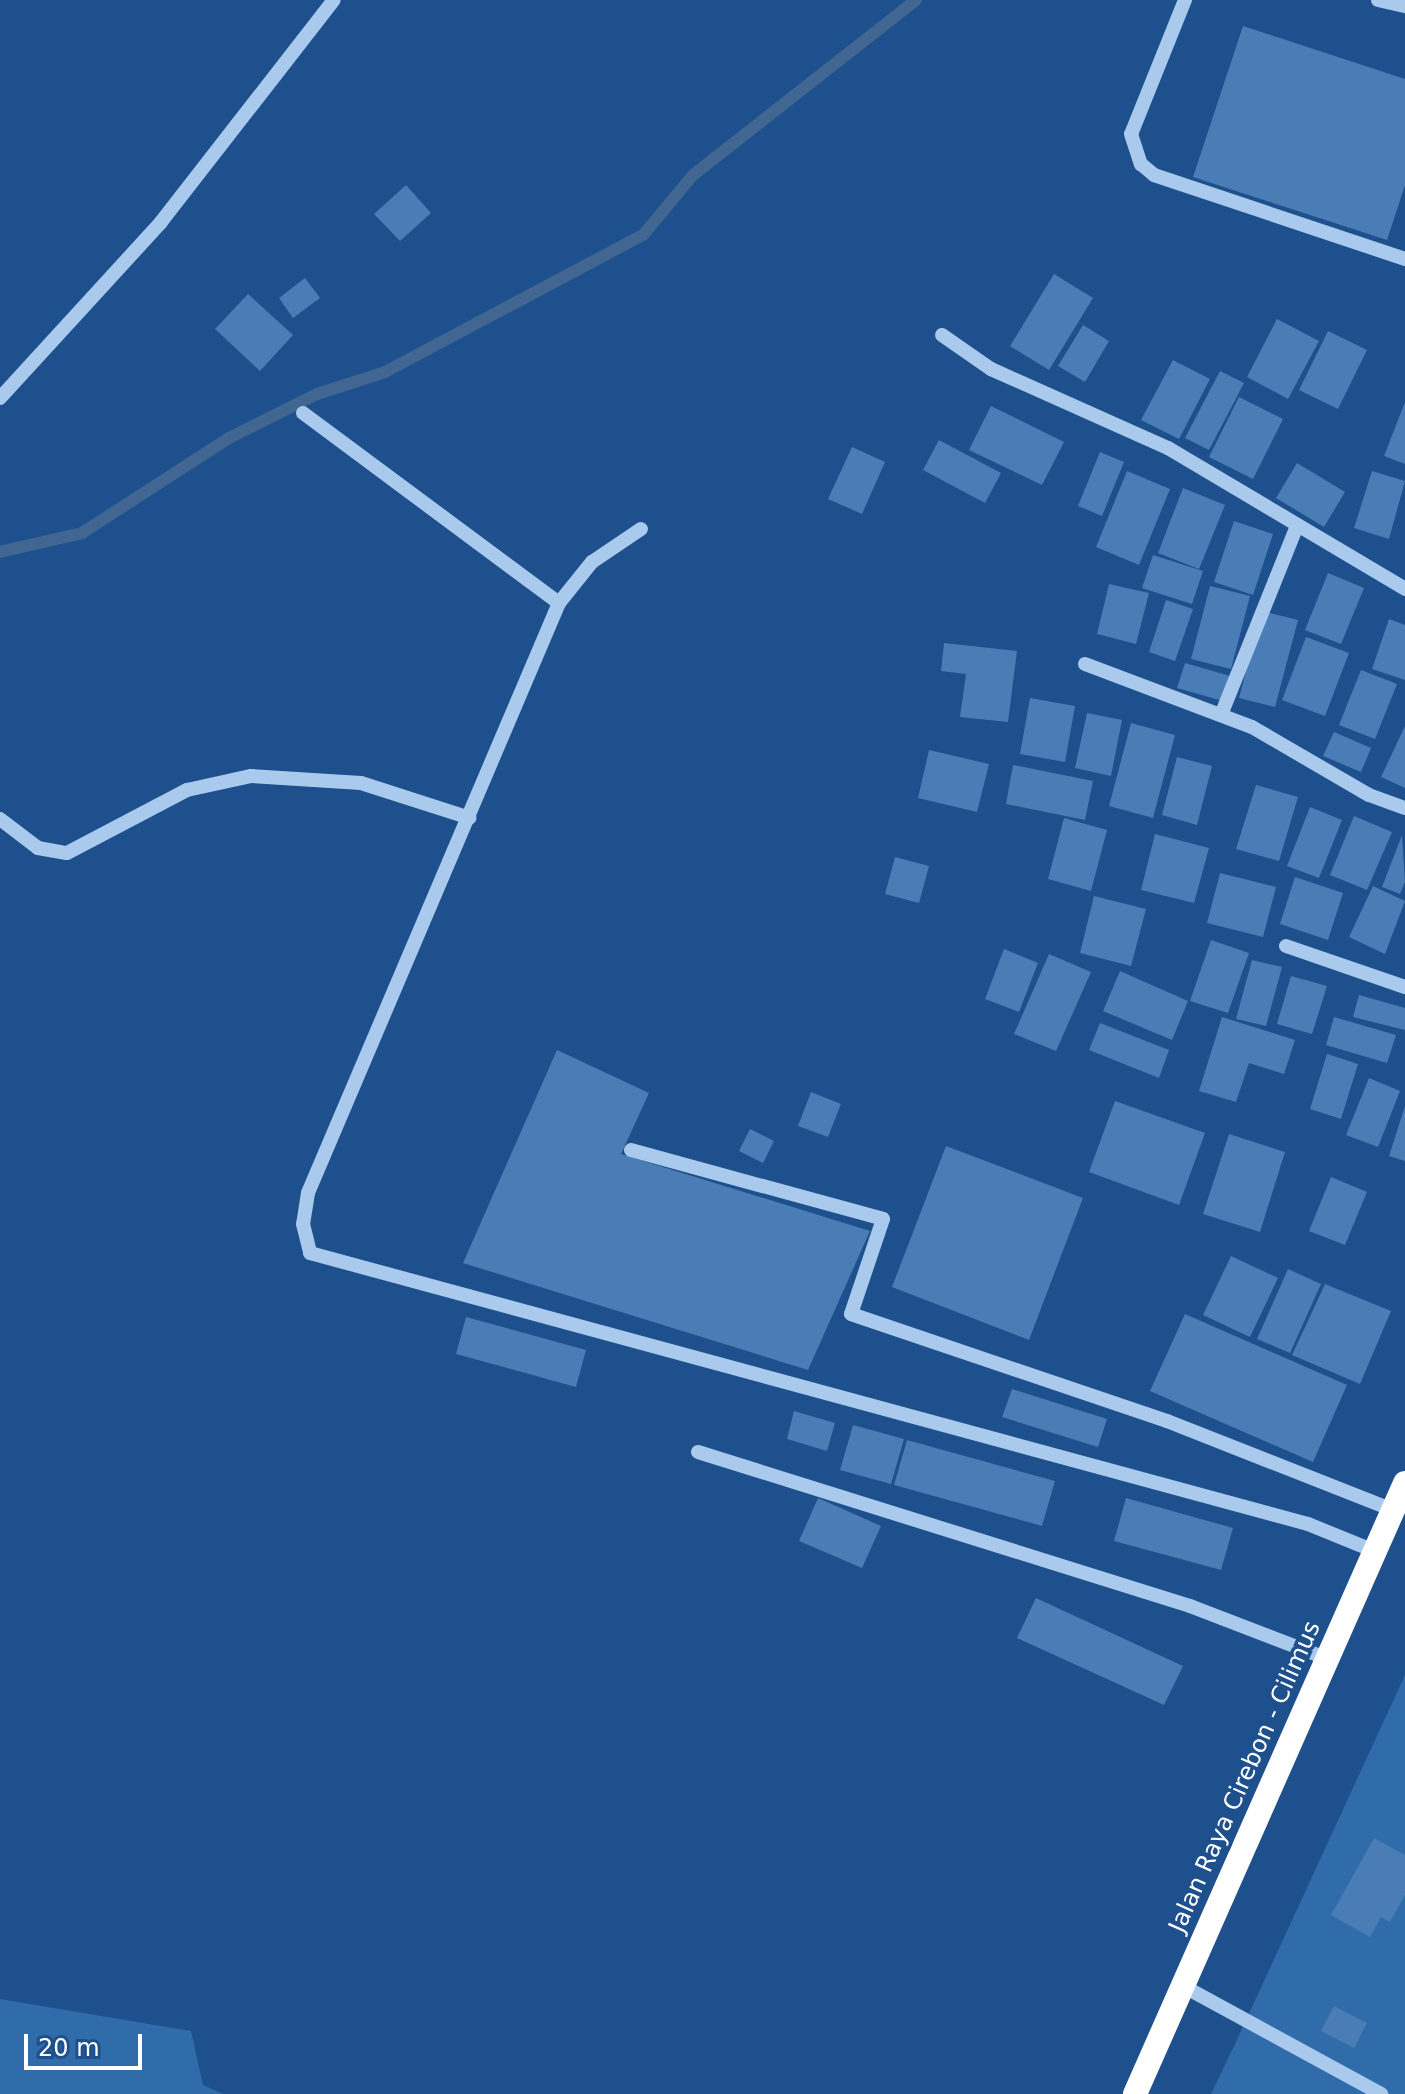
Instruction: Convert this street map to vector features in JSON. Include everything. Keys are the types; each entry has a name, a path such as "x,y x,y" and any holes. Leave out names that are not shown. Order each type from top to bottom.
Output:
{"highway":[{"name":"Jalan Raya Cirebon - Cilimus","path":"1135,2094 1328,1659 1364,1547 1383,1506 1405,1483"}],"street":[{"path":"0,398 161,222 334,0"},
{"path":"1185,0 1131,134 1141,164 1154,175 1405,259"},
{"path":"1378,0 1405,6"},
{"path":"942,335 991,369 1168,448 1405,589"},
{"path":"303,413 559,603"},
{"path":"1221,715 1297,526"},
{"path":"641,529 592,562 559,603 308,1193 303,1233 310,1253 1322,1530 1364,1547"},
{"path":"1085,664 1221,715 1405,808"},
{"path":"0,819 38,848 67,853 187,790 251,776 361,783 470,818"},
{"path":"1286,946 1405,987"},
{"path":"631,1150 883,1219 851,1314 1167,1421 1383,1506"},
{"path":"698,1452 1190,1606 1328,1659"},
{"path":"1183,1986 1381,2094"}],"shaded area":[{"path":"1405,1675 1405,2094 1211,2094 1235,2044"},
{"path":"0,1999 191,2031 203,2085 223,2094 0,2094"}],"building":[{"path":"1243,26 1405,79 1405,185 1387,240 1193,177"},
{"path":"406,185 431,213 400,241 374,214"},
{"path":"1054,274 1093,298 1049,370 1010,346"},
{"path":"305,278 320,298 293,318 279,298"},
{"path":"248,294 293,335 260,371 215,329"},
{"path":"1277,319 1319,341 1288,399 1247,377"},
{"path":"1083,325 1109,341 1085,382 1058,366"},
{"path":"1328,331 1367,350 1338,409 1299,390"},
{"path":"1173,360 1210,379 1179,439 1141,420"},
{"path":"1220,371 1244,383 1209,450 1185,438"},
{"path":"1239,397 1283,419 1253,479 1209,457"},
{"path":"1405,402 1405,464 1384,456"},
{"path":"991,406 1064,442 1042,485 969,450"},
{"path":"939,440 1001,473 985,503 923,470"},
{"path":"852,447 885,462 862,514 828,499"},
{"path":"1100,452 1124,462 1102,516 1078,506"},
{"path":"1297,463 1345,492 1324,527 1276,498"},
{"path":"1127,471 1170,489 1139,565 1096,547"},
{"path":"1372,471 1405,481 1389,539 1354,528"},
{"path":"1183,488 1225,505 1199,569 1158,553"},
{"path":"1234,521 1273,534 1253,595 1214,582"},
{"path":"1153,555 1203,571 1192,604 1142,588"},
{"path":"1328,573 1364,588 1341,644 1305,630"},
{"path":"1109,584 1149,593 1136,644 1097,634"},
{"path":"1210,586 1250,596 1231,669 1191,659"},
{"path":"1166,600 1193,609 1175,661 1149,652"},
{"path":"1262,611 1298,620 1275,707 1239,698"},
{"path":"1389,619 1405,625 1405,680 1372,669"},
{"path":"1306,637 1349,653 1325,716 1282,700"},
{"path":"944,643 1017,651 1008,722 960,717 966,674 941,671"},
{"path":"1185,663 1230,676 1223,701 1177,688"},
{"path":"1361,670 1397,684 1375,739 1339,725"},
{"path":"1030,698 1075,706 1065,762 1020,754"},
{"path":"1087,713 1122,720 1111,776 1075,768"},
{"path":"1131,723 1175,735 1153,818 1109,806"},
{"path":"1405,726 1405,788 1381,777"},
{"path":"1334,732 1371,748 1361,772 1323,756"},
{"path":"929,750 989,764 977,812 918,798"},
{"path":"1177,757 1212,766 1197,825 1162,815"},
{"path":"1013,765 1093,781 1085,820 1006,804"},
{"path":"1256,785 1298,797 1279,861 1236,849"},
{"path":"1310,807 1342,820 1319,878 1287,866"},
{"path":"1354,816 1392,832 1367,890 1330,875"},
{"path":"1064,818 1107,830 1091,891 1048,879"},
{"path":"1155,834 1209,848 1194,903 1141,890"},
{"path":"1402,835 1405,882 1400,894 1382,887"},
{"path":"895,857 929,866 919,903 885,894"},
{"path":"1220,873 1276,887 1263,937 1207,923"},
{"path":"1295,877 1343,893 1328,940 1280,924"},
{"path":"1373,886 1405,901 1385,954 1349,937"},
{"path":"1094,896 1146,909 1131,966 1080,953"},
{"path":"1211,940 1249,953 1228,1013 1190,1001"},
{"path":"1004,949 1038,963 1019,1012 985,999"},
{"path":"1049,954 1091,972 1056,1051 1014,1034"},
{"path":"1252,960 1282,967 1266,1026 1236,1019"},
{"path":"1120,971 1188,1001 1172,1040 1103,1011"},
{"path":"1291,976 1327,986 1312,1034 1277,1024"},
{"path":"1359,995 1405,1008 1405,1030 1353,1017"},
{"path":"1222,1017 1295,1040 1284,1074 1249,1063 1236,1102 1199,1091"},
{"path":"1334,1017 1396,1035 1387,1063 1326,1045"},
{"path":"1100,1023 1169,1050 1159,1078 1089,1050"},
{"path":"557,1050 649,1093 621,1154 870,1231 808,1370 463,1263"},
{"path":"1327,1054 1358,1064 1341,1119 1310,1109"},
{"path":"1369,1078 1400,1091 1378,1147 1346,1135"},
{"path":"811,1092 841,1104 828,1137 798,1126"},
{"path":"1115,1101 1205,1133 1179,1205 1089,1172"},
{"path":"1405,1106 1405,1161 1389,1156"},
{"path":"750,1129 774,1141 763,1163 739,1151"},
{"path":"1229,1134 1285,1152 1260,1232 1203,1214"},
{"path":"946,1146 1083,1198 1029,1340 892,1287"},
{"path":"1331,1177 1367,1192 1345,1245 1309,1231"},
{"path":"1231,1256 1278,1278 1250,1337 1203,1315"},
{"path":"1288,1269 1321,1284 1290,1353 1257,1339"},
{"path":"1325,1284 1391,1311 1360,1384 1292,1355"},
{"path":"1185,1314 1347,1385 1313,1462 1150,1391"},
{"path":"466,1317 586,1350 576,1387 456,1354"},
{"path":"1012,1389 1107,1419 1098,1447 1002,1417"},
{"path":"794,1411 835,1423 827,1451 787,1439"},
{"path":"853,1425 904,1439 891,1484 840,1470"},
{"path":"907,1440 1055,1481 1042,1526 894,1485"},
{"path":"818,1498 881,1526 862,1568 799,1541"},
{"path":"1126,1498 1233,1528 1221,1570 1114,1541"},
{"path":"1036,1598 1183,1666 1164,1705 1017,1638"},
{"path":"1374,1838 1405,1855 1405,1895 1390,1922 1381,1917 1370,1937 1331,1915"},
{"path":"1334,2006 1367,2023 1354,2048 1321,2031"}],"waterway":[{"path":"0,552 82,533 229,438 317,394 385,372 644,234 693,175 916,0"}]}
